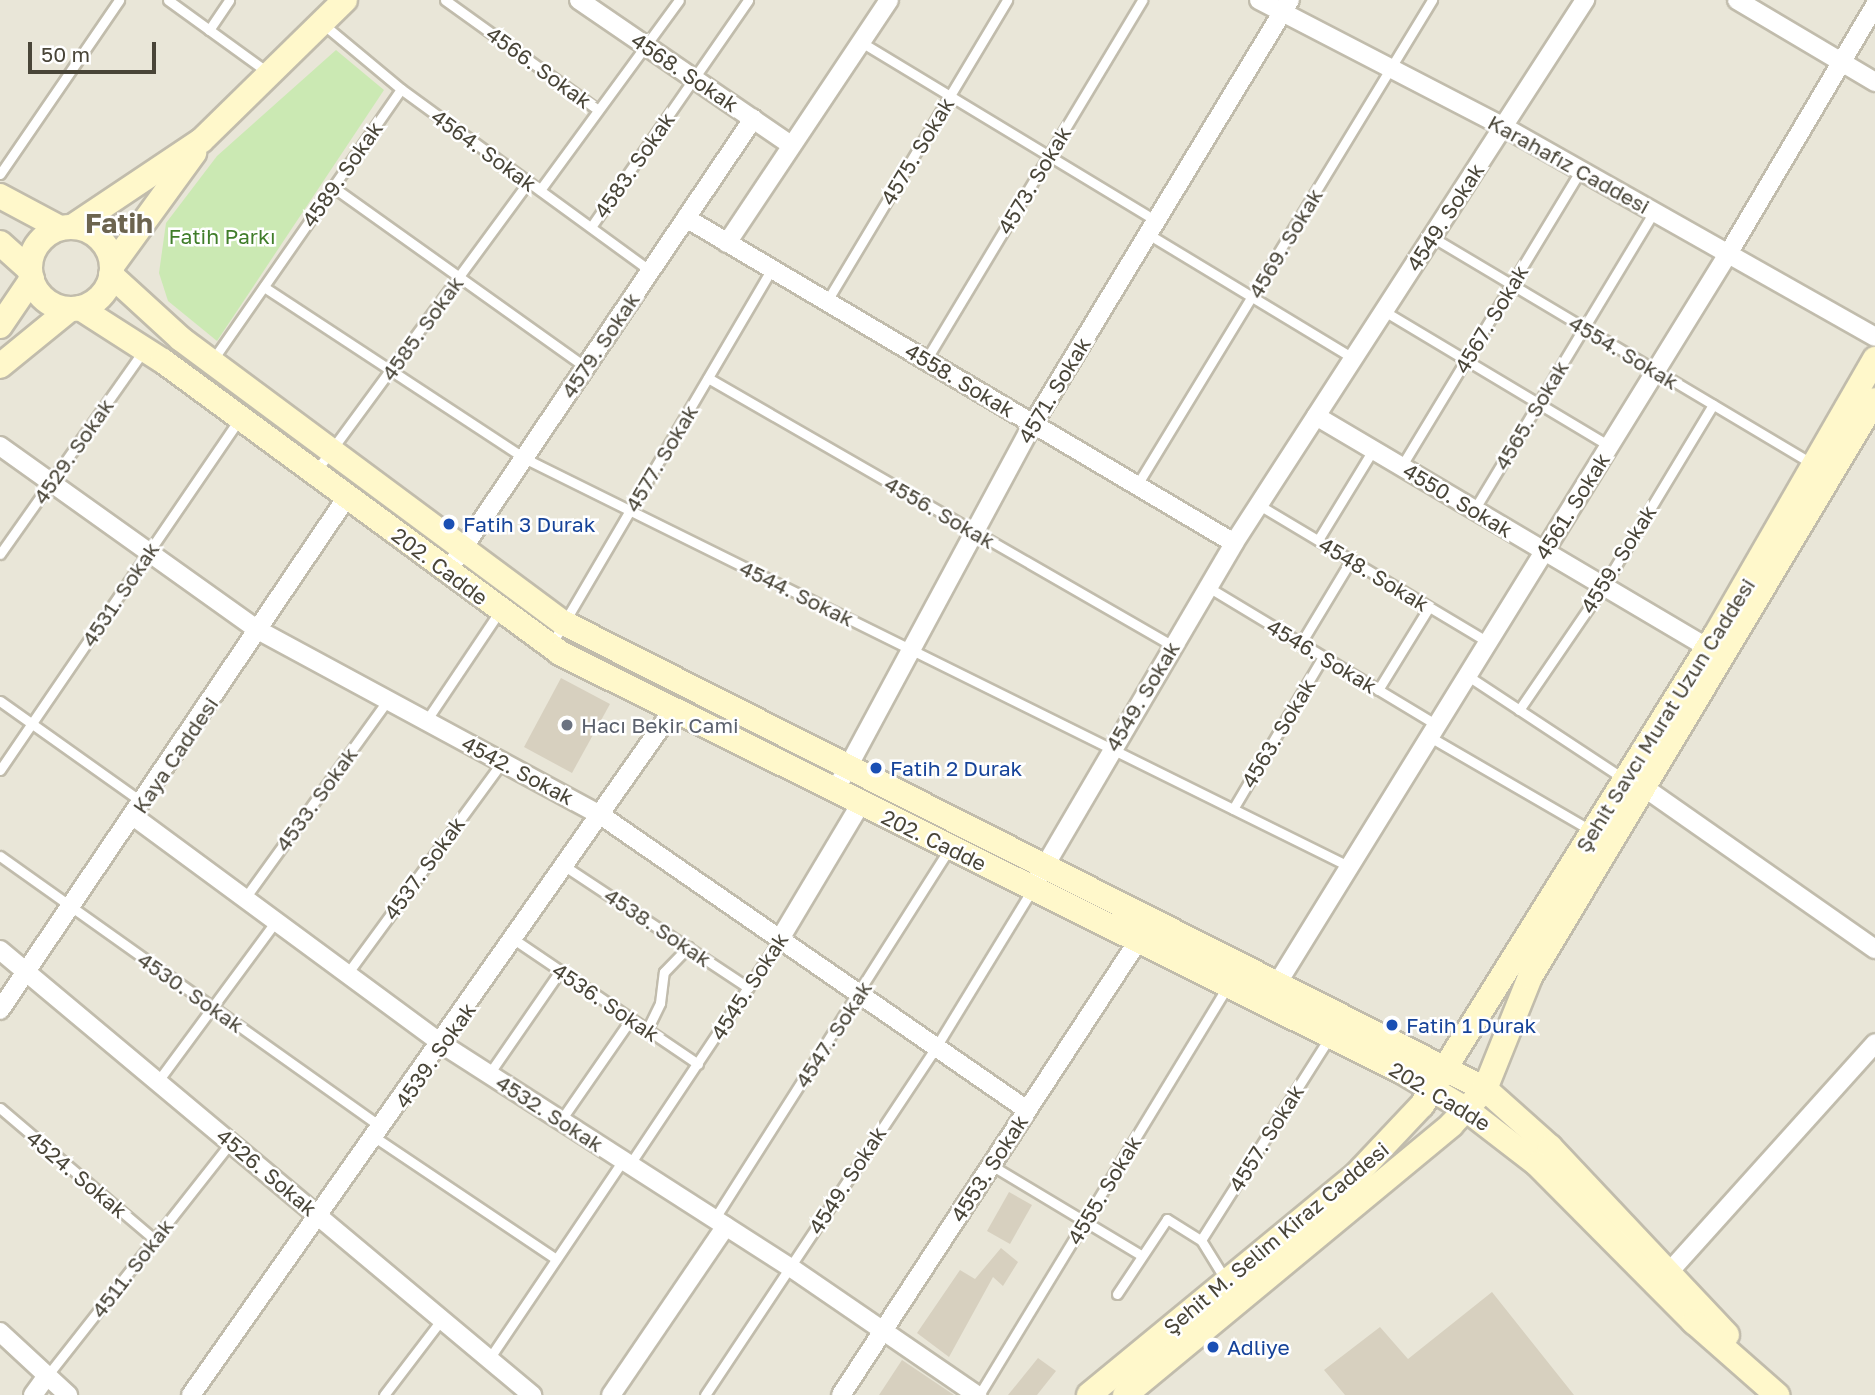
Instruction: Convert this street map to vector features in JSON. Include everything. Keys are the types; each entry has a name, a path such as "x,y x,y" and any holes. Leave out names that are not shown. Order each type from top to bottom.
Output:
{"main road":[{"path":"0,366 75,308 104,293 112,270 202,140 345,0"},
{"path":"0,326 31,274 40,241 66,228 202,140"},
{"path":"0,196 66,228 101,240 112,270"},
{"path":"0,243 31,274 50,303 75,308"},
{"name":"202. Cadde","path":"112,270 211,362 564,623 1447,1066 1485,1089 1536,1133 1663,1279"},
{"name":"202. Cadde","path":"75,308 145,348 550,647 1330,1036 1433,1089 1467,1110 1528,1156 1663,1279 1774,1392"},
{"name":"Şehit Savcı Murat Uzun Caddesi","path":"1485,1089 1530,977 1708,648 1816,466 1875,359"},
{"name":"Şehit Savcı Murat Uzun Caddesi","path":"1447,1066 1593,832 1635,784 1875,400"},
{"name":"Şehit M. Selim Kiraz Caddesi","path":"1125,1395 1367,1165 1433,1089 1447,1066"},
{"name":"Şehit M. Selim Kiraz Caddesi","path":"1089,1395 1231,1292 1467,1110 1485,1089"}],"street":[{"name":"4568. Sokak","path":"579,0 791,145"},
{"path":"727,243 889,0"},
{"name":"Karahafız Caddesi","path":"1259,0 1287,6 1390,68 1504,127 1875,337"},
{"name":"4549. Sokak","path":"1032,889 1111,749 1234,543 1585,0"},
{"path":"1737,0 1875,82"},
{"name":"4561. Sokak","path":"1265,1004 1728,254 1875,5"},
{"name":"4571. Sokak","path":"835,791 909,649 1033,424 1287,6"},
{"name":"4579. Sokak","path":"447,572 753,119"},
{"name":"4558. Sokak","path":"686,218 1234,543"},
{"name":"4550. Sokak","path":"1316,416 1708,648"},
{"name":"4542. Sokak","path":"0,446 258,630 602,816 1027,1110"},
{"name":"Kaya Caddesi","path":"0,1010 29,972 347,498"},
{"name":"4539. Sokak","path":"191,1395 321,1217 602,816 673,710"},
{"path":"1635,784 1875,949"},
{"name":"4545. Sokak","path":"780,939 861,803"},
{"name":"4532. Sokak","path":"138,809 245,898 442,1044 790,1267 978,1395"},
{"name":"4553. Sokak","path":"841,1395 1138,941"},
{"name":"4526. Sokak","path":"0,950 533,1395"},
{"path":"1663,1279 1875,1043"},
{"name":"4547. Sokak","path":"611,1395 720,1222"},
{"path":"0,1332 68,1395"},
{"name":"4511. Sokak","path":"33,1395 47,1376"}],"lane":[{"path":"0,174 119,0"},
{"path":"168,0 270,73"},
{"path":"209,30 229,0"},
{"name":"4566. Sokak","path":"445,0 598,110"},
{"path":"540,190 679,0"},
{"name":"4583. Sokak","path":"591,227 748,0"},
{"name":"4575. Sokak","path":"827,301 1007,0"},
{"name":"4573. Sokak","path":"926,360 1142,0"},
{"name":"4569. Sokak","path":"1137,485 1432,0"},
{"name":"4564. Sokak","path":"322,23 401,89 651,271"},
{"path":"861,42 1049,155 1252,297 1353,359"},
{"name":"4589. Sokak","path":"211,362 401,89"},
{"name":"4567. Sokak","path":"1401,467 1581,170"},
{"name":"4585. Sokak","path":"315,474 528,182"},
{"path":"333,187 585,367"},
{"name":"4565. Sokak","path":"1474,510 1654,212"},
{"name":"4554. Sokak","path":"1432,237 1816,466"},
{"name":"4577. Sokak","path":"550,647 772,269"},
{"name":"4544. Sokak","path":"264,287 388,374 524,458 1350,867"},
{"path":"1384,311 1610,446"},
{"name":"4529. Sokak","path":"0,554 145,348"},
{"name":"4556. Sokak","path":"708,378 1172,646"},
{"name":"4559. Sokak","path":"1519,710 1603,587 1713,405"},
{"name":"4531. Sokak","path":"0,770 240,418"},
{"path":"1318,540 1373,450"},
{"name":"4548. Sokak","path":"1259,505 1488,642"},
{"path":"1301,643 1351,560"},
{"name":"4546. Sokak","path":"1208,587 1378,690 1433,731 1593,832"},
{"path":"1378,690 1429,607"},
{"path":"426,721 500,611"},
{"name":"4563. Sokak","path":"1233,809 1323,657"},
{"path":"1468,676 1635,784"},
{"name":"4533. Sokak","path":"245,898 388,700"},
{"path":"0,701 32,723 138,809"},
{"name":"4537. Sokak","path":"347,974 502,762"},
{"name":"4547. Sokak","path":"720,1222 950,848"},
{"name":"4530. Sokak","path":"0,856 213,1007 380,1133 556,1259"},
{"name":"4538. Sokak","path":"566,867 749,988"},
{"name":"4549. Sokak","path":"705,1395 936,1047 1032,889"},
{"path":"158,1081 276,921"},
{"name":"4545. Sokak","path":"489,1359 556,1259 698,1064 780,939"},
{"name":"4536. Sokak","path":"515,940 698,1064"},
{"path":"647,1030 660,1003 664,972 688,947"},
{"path":"489,1074 560,971"},
{"name":"4555. Sokak","path":"978,1395 1228,986"},
{"path":"561,1120 631,1019"},
{"name":"4557. Sokak","path":"1201,1240 1330,1036"},
{"name":"4524. Sokak","path":"0,1108 155,1239"},
{"name":"4511. Sokak","path":"47,1376 231,1142"},
{"path":"991,1165 1141,1255"},
{"path":"1117,1294 1167,1219 1201,1240 1231,1292"},
{"path":"384,1395 442,1319"}],"shaded area":[{"path":"0,0 1875,0 1875,1395 0,1395"}],"green space":[{"name":"Fatih Parkı","path":"336,50 384,90 217,341 168,301 159,273 166,223 217,156"}],"building":[{"name":"Hacı Bekir Cami","path":"561,678 610,704 572,773 524,747"},
{"path":"1009,1192 1032,1205 1010,1244 987,1231"},
{"path":"1001,1248 1018,1262 1003,1286 993,1277 949,1357 917,1333 960,1270 975,1279"},
{"path":"1492,1292 1574,1395 1345,1395 1324,1370 1380,1327 1408,1359"},
{"path":"1038,1358 1056,1371 1037,1395 1008,1395"},
{"path":"902,1360 954,1395 879,1395"}],"place":[{"name":"Fatih 3 Durak","path":"449,524"},
{"name":"Hacı Bekir Cami","path":"567,725"},
{"name":"Fatih 2 Durak","path":"876,768"},
{"name":"Fatih 1 Durak","path":"1392,1025"},
{"name":"Adliye","path":"1213,1347"}],"district":[{"name":"Fatih","path":"119,223"}]}
